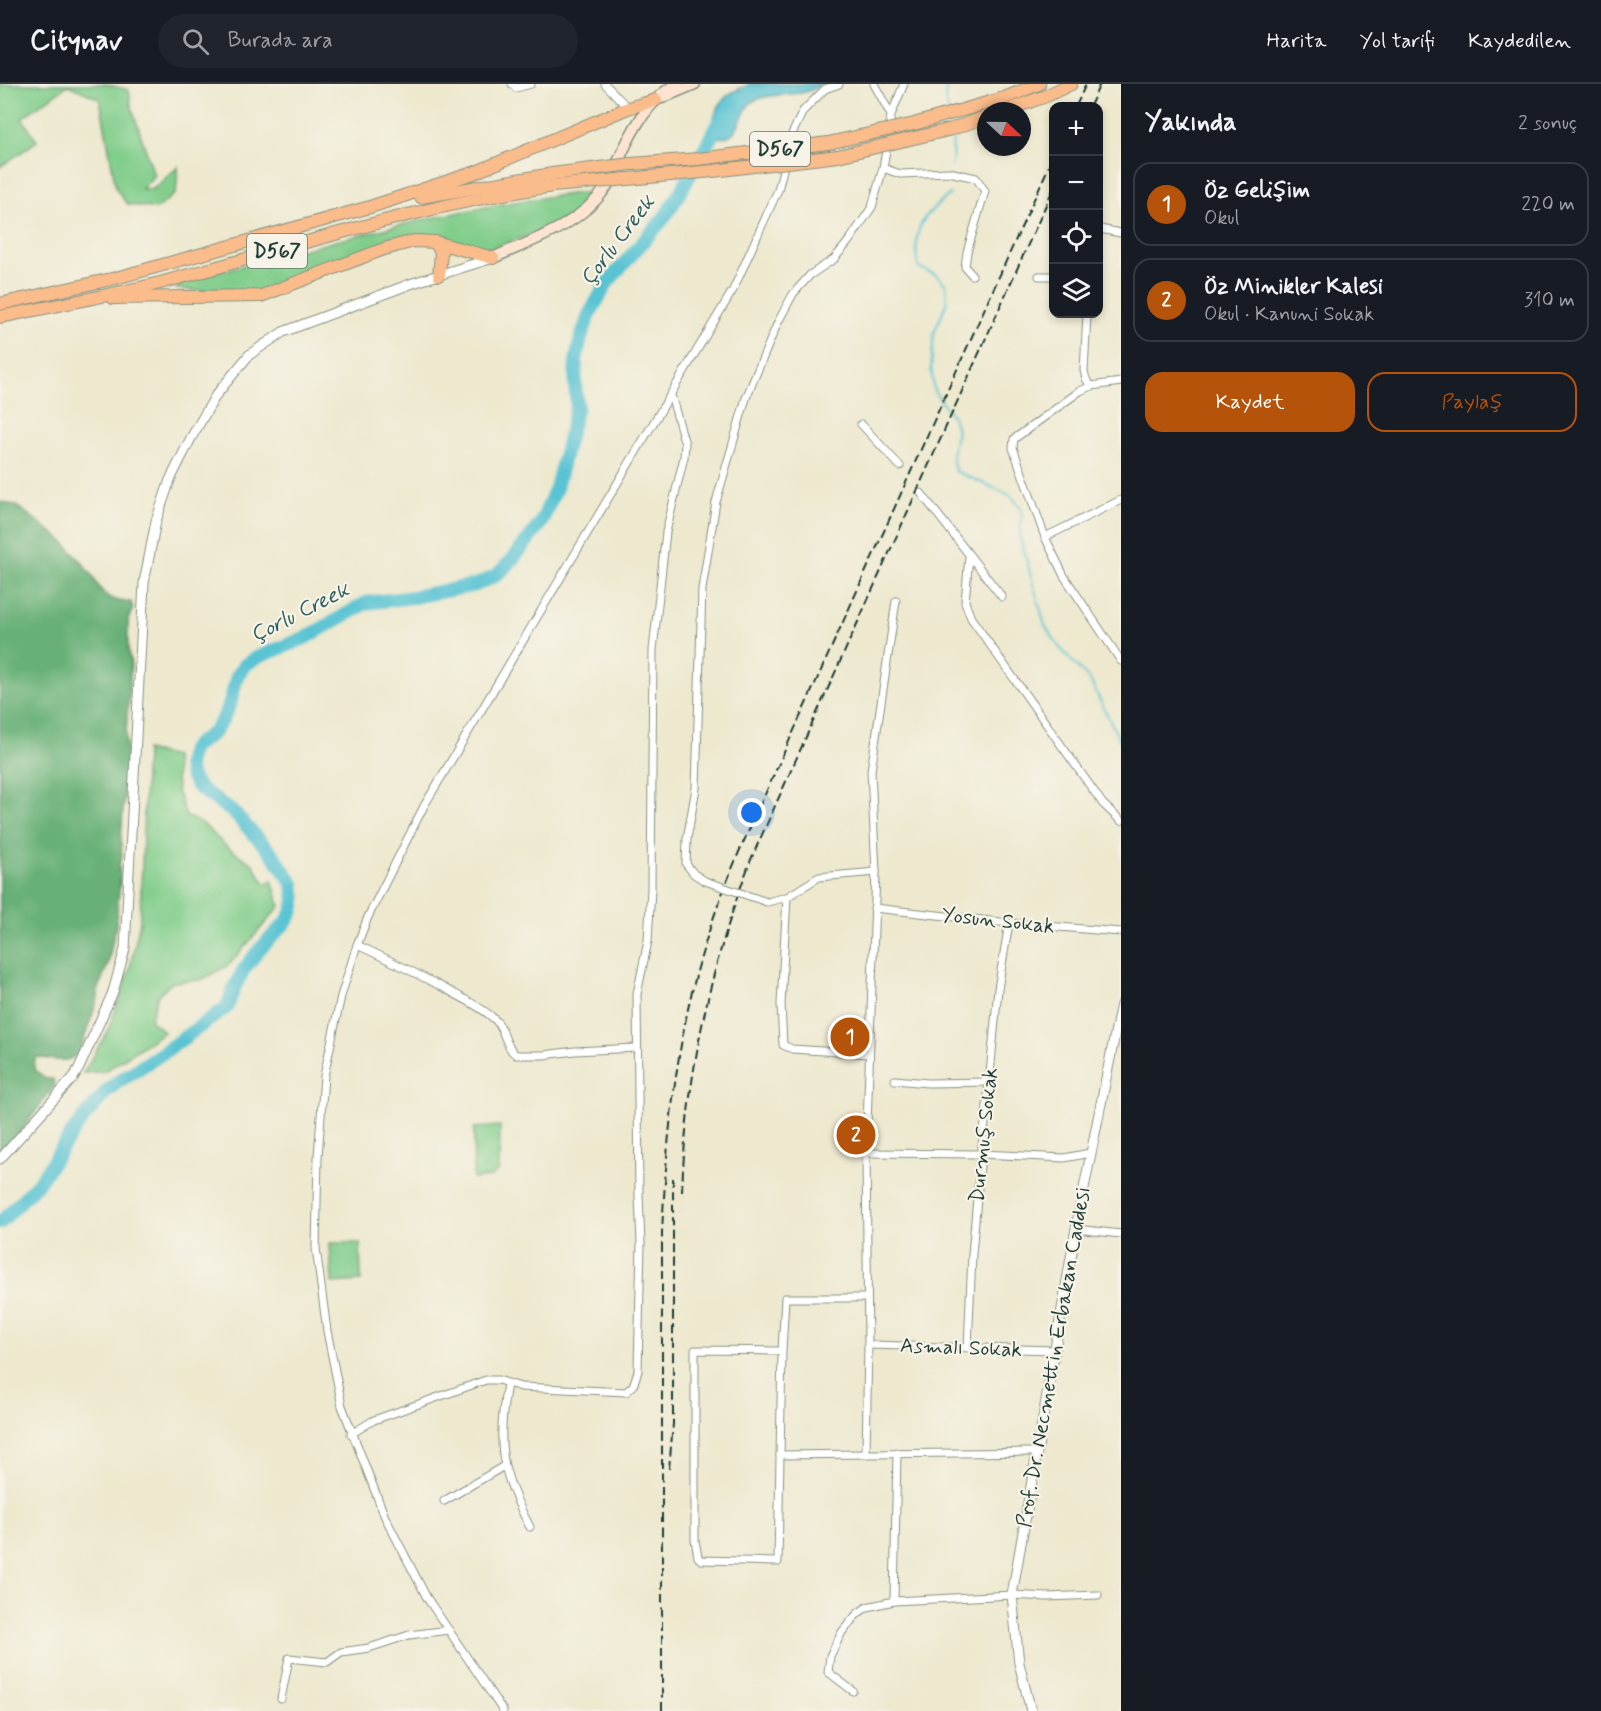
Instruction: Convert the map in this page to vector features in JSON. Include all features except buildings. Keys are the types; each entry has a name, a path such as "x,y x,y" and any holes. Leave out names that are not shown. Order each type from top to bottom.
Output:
{"highway":[{"name":"D567","path":"1012,102 1039,84"},
{"name":"D567","path":"1018,102 1071,84"},
{"path":"370,207 476,172 628,108 656,100"},
{"name":"D567","path":"0,317 157,283 427,209 553,180 631,164 698,159 828,143 977,112"},
{"name":"D567","path":"0,304 117,278 370,207 454,190 553,180 713,171 838,156 952,129 977,120"},
{"path":"0,317 102,299 261,296 384,249 414,241 435,242 493,258"},
{"path":"435,242 441,252 439,275"}],"main road":[{"path":"493,258 566,226 581,215 605,188 635,127 656,100 677,84"},
{"path":"656,100 694,84"}],"street":[{"path":"512,84 516,88 531,84"},
{"path":"605,84 628,108"},
{"path":"503,1711 427,1598 384,1517 342,1406 327,1331 316,1248 318,1157 324,1076 341,996 357,945 368,917 424,806 733,290 778,190 792,134 803,111 825,89 839,84"},
{"path":"874,84 891,115"},
{"path":"876,872 819,877 787,897 767,902 705,881 694,874 686,864 686,856 696,788 702,589 716,502 746,399 778,322 793,294 810,275 834,259 872,207 883,168 891,115 904,84"},
{"path":"883,168 900,174 949,172 976,178 985,191 966,260 965,267 972,275"},
{"path":"1103,230 1121,233"},
{"path":"0,1159 73,1078 79,1068 113,992 125,949 144,583 156,521 170,480 191,438 216,395 249,355 282,332 439,275 493,258"},
{"path":"1039,276 1049,276"},
{"path":"1087,318 1084,372 1091,386"},
{"path":"1121,382 1091,386 1080,391 1014,439 1013,448 1045,537 1064,576 1121,661"},
{"path":"351,1434 374,1420 486,1380 498,1380 521,1387 626,1392 633,1386 639,1371 641,1244 636,1048 637,994 648,941 651,889 653,650 666,532 685,444 671,394"},
{"path":"861,424 900,466"},
{"path":"921,493 1002,597"},
{"path":"1045,537 1121,500"},
{"path":"969,556 965,602 971,618 1103,804 1121,821"},
{"path":"866,1454 868,1345 866,1153 876,872 871,771 896,601"},
{"path":"787,897 781,1004 783,1045 792,1049 869,1054"},
{"name":"Yosun Sokak","path":"874,908 1009,923 1121,932"},
{"name":"Durmuş Sokak","path":"968,1348 972,1254 981,1154 998,989 1009,923"},
{"path":"357,945 417,974 493,1017 502,1027 508,1047 516,1055 636,1048"},
{"name":"Prof. Dr. Necmettin Erbakan Caddesi","path":"1031,1711 1019,1663 1012,1595 1076,1228 1121,1004"},
{"path":"895,1080 928,1083 990,1082"},
{"path":"866,1153 981,1154 1064,1158 1090,1153"},
{"path":"1076,1228 1121,1234"},
{"path":"782,1351 694,1350 695,1540 698,1557 701,1560 778,1562 785,1298 867,1298"},
{"name":"Asmalı Sokak","path":"868,1345 1055,1350"},
{"path":"507,1384 501,1416 502,1457 514,1497 530,1527"},
{"path":"780,1455 1038,1452"},
{"path":"894,1601 897,1454"},
{"path":"444,1501 504,1466"},
{"path":"853,1691 828,1672 830,1656 842,1632 867,1607 894,1601 1012,1595 1047,1597 1098,1595"},
{"path":"281,1699 289,1658 327,1662 341,1652 369,1648 409,1635 449,1630"}],"green space":[{"path":"0,84 106,84 129,90 131,105 154,175 142,189 153,189 178,167 176,193 156,209 127,204 116,189 100,99 68,85 22,118 37,141 0,167"},
{"path":"600,191 568,222 483,251 436,235 418,238 267,291 245,294 176,289 181,283 194,278 396,226 497,205"},
{"path":"0,502 15,505 39,522 64,542 82,561 105,594 116,600 131,602 133,608 128,620 128,649 131,663 121,839 122,857 119,864 116,925 108,964 98,989 98,998 80,1051 65,1060 37,1057 34,1063 35,1070 47,1079 53,1079 55,1085 19,1134 0,1152"},
{"path":"146,750 175,757 177,791 186,816 204,825 228,848 253,864 265,884 272,880 280,906 229,965 201,980 173,982 158,995 150,1020 164,1032 105,1071 83,1073 108,1031 129,972 140,921"},
{"path":"500,1126 499,1170 491,1177 473,1179 474,1128"},
{"path":"330,1243 360,1243 361,1281 332,1283"}],"water":[{"path":"749,84 821,84 806,92 770,96 753,101 736,130 725,137 716,137 713,126 715,115 723,100 729,94"}],"waterway":[{"path":"947,84 945,98 948,110"},
{"name":"Çorlu Creek","path":"0,1223 39,1182 77,1126 105,1093 116,1083 227,1007 244,969 287,921 293,911 295,900 293,884 274,856 234,813 198,787 190,774 188,764 192,750 214,732 223,719 230,704 237,676 245,665 256,658 307,637 366,603 476,585 497,575 513,559 541,523 556,488 577,406 576,360 589,315 607,283 664,218 722,117"},
{"path":"952,166 953,133"},
{"path":"950,194 932,210 921,225 916,243 916,254 918,267 936,275 946,285 947,302 934,333 931,368 934,391 953,417 957,430 952,455 955,471 1010,495 1022,509 1020,537 1045,626 1060,648 1090,680 1121,743"}],"railway":[{"path":"1078,102 1086,84"},
{"path":"1092,102 1100,84"},
{"path":"662,1711 662,1232 674,1088 694,982 712,923 739,852 1054,156"},
{"path":"682,1192 689,1106 703,1022 724,939 752,857 1049,198"},
{"path":"669,1469 673,1424 673,1178"}],"place":[{"name":"Öz Gelişim","path":"850,1037"},
{"name":"Öz Minikler Kalesi","path":"856,1135"}]}
